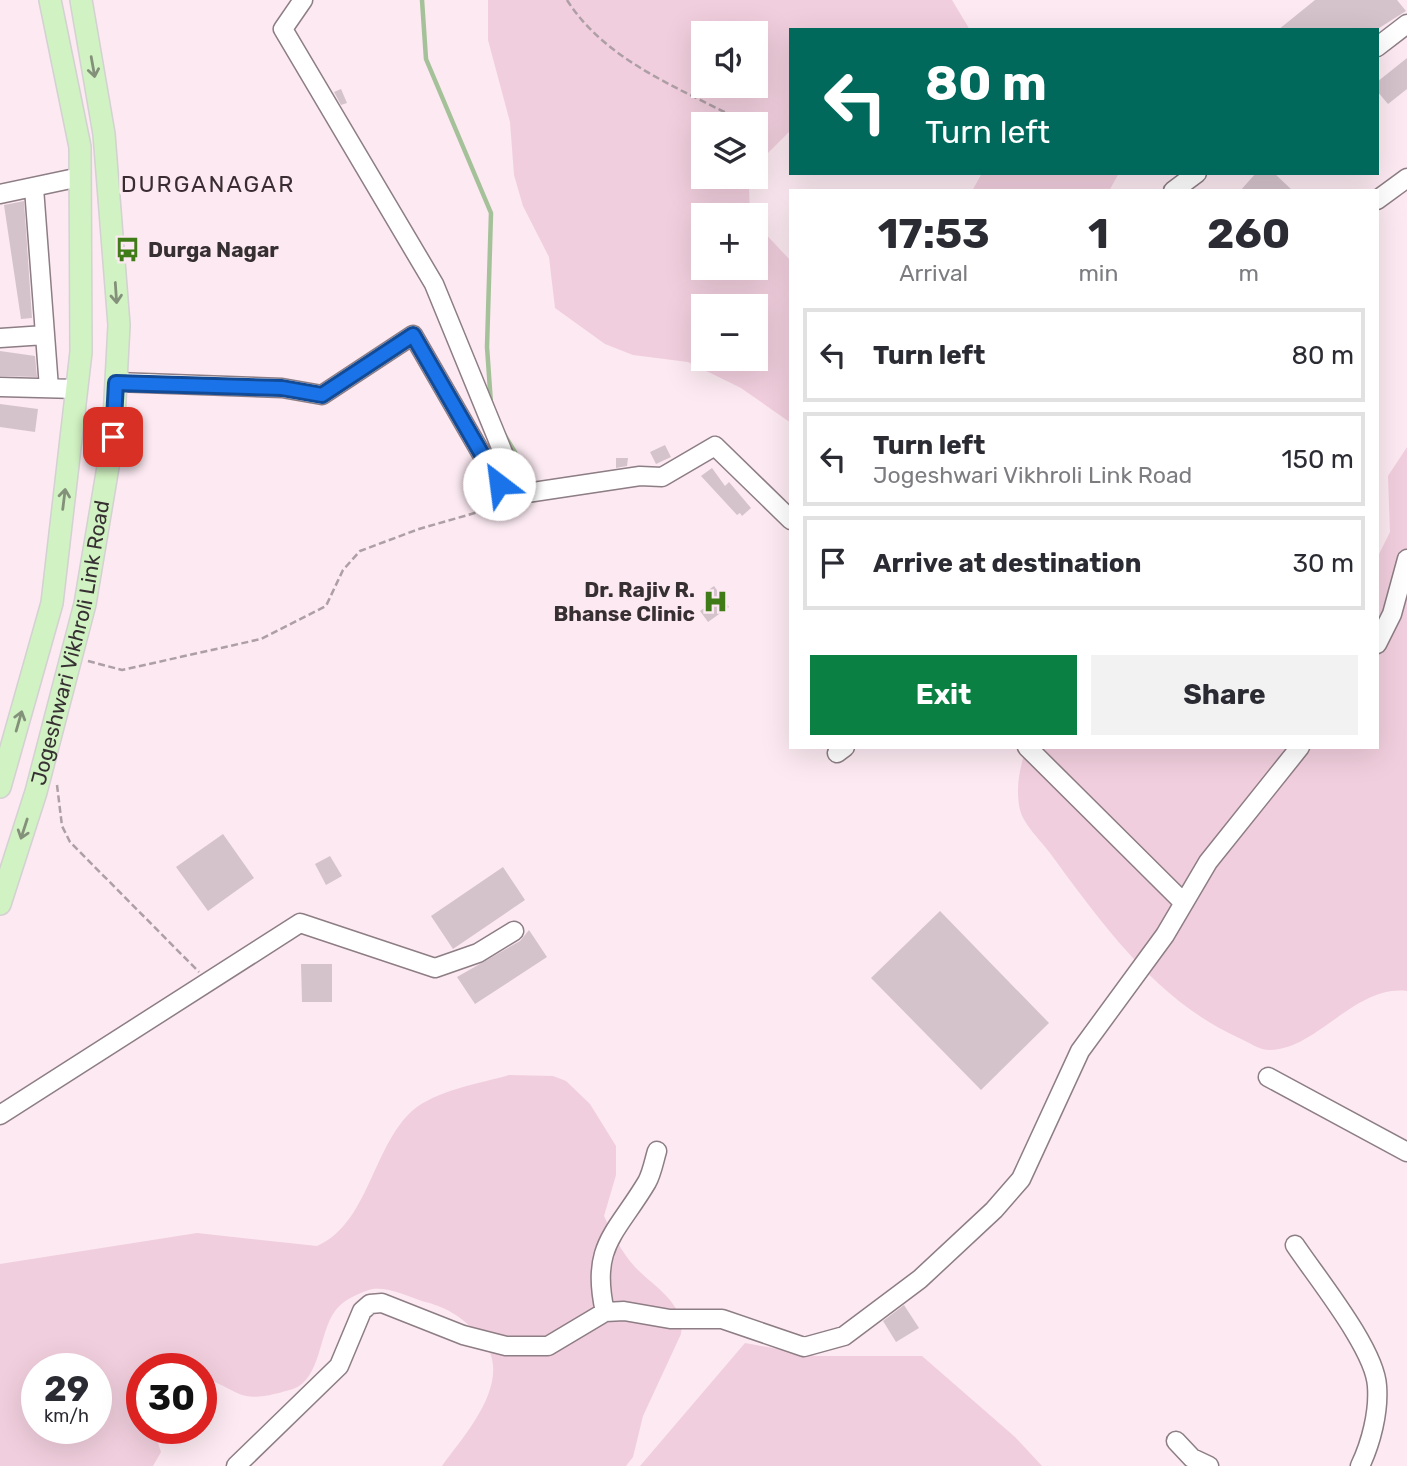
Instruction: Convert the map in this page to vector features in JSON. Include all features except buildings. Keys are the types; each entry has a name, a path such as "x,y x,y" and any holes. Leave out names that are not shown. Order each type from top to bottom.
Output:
{"main road":[{"path":"0,787 52,603 82,352 80,147 50,0"},
{"name":"Jogeshwari Vikhroli Link Road","path":"0,904 36,792 85,604 113,437 119,325 104,134 81,0"}],"street":[{"path":"303,0 283,29 434,284 520,494"},
{"path":"1379,45 1407,24"},
{"path":"1176,189 1194,175"},
{"path":"0,194 80,177"},
{"path":"1379,199 1407,178"},
{"path":"34,188 49,388"},
{"path":"0,338 45,335"},
{"path":"116,383 282,388 322,395 413,335 499,484 520,494 640,476 662,477 715,446 789,518"},
{"path":"0,387 77,389"},
{"path":"1379,640 1392,614 1407,559"},
{"path":"1029,749 1184,903"},
{"path":"236,1466 339,1366 362,1311 370,1304 382,1303 463,1335 506,1346 548,1346 605,1312 624,1311 670,1319 722,1319 804,1347 844,1336 920,1279 994,1210 1021,1179 1080,1051 1184,903 1208,862 1298,749"},
{"path":"0,1115 300,923 435,968 478,953 514,931"},
{"path":"1268,1077 1407,1152"},
{"path":"605,1312 598,1283 609,1237 649,1180 657,1151"},
{"path":"1295,1245 1357,1337 1372,1366 1377,1385 1374,1420 1360,1466"},
{"path":"1176,1441 1192,1458 1209,1466"}],"path":[{"path":"567,0 579,18 625,60 725,112"},
{"path":"71,656 122,670 261,639 326,606 343,570 360,551 419,529 505,504 520,494"},
{"path":"57,780 62,826 71,842 209,982"}],"shaded area":[{"path":"488,0 952,0 969,28 789,28 789,132 768,153 768,112 691,112 691,189 749,189 750,203 691,203 691,280 768,280 768,237 789,259 789,422 741,388 706,371 768,371 768,294 691,294 691,363 633,355 605,344 555,308 549,257 523,206 514,175 510,122 488,40"},
{"path":"981,175 1118,175 1110,189 973,189"},
{"path":"1407,447 1407,991 1388,992 1370,998 1303,1040 1286,1048 1264,1050 1209,1022 1182,1003 1157,982 1111,933 1022,816 1018,794 1022,763 1026,749 1379,749 1379,554 1390,532 1388,476"},
{"path":"509,1075 553,1076 566,1081 590,1104 616,1146 616,1175 604,1216 630,1261 674,1305 681,1323 681,1334 643,1416 633,1457 626,1466 442,1466 486,1401 492,1383 493,1365 488,1348 476,1332 452,1312 401,1294 372,1289 358,1294 338,1307 330,1320 309,1376 293,1389 276,1394 251,1397 217,1383 217,1353 126,1353 126,1444 158,1444 161,1452 153,1466 0,1466 0,1264 197,1233 317,1246 334,1235 348,1221 387,1145 412,1111 433,1098"},
{"path":"745,1343 816,1356 922,1356 1015,1437 1042,1466 640,1466"}],"waterway":[{"path":"422,0 426,59 491,213 487,347 491,404"},
{"path":"504,434 522,464"}],"place":[{"name":"Durga Nagar","path":"128,250"},
{"name":"Dr. Rajiv R. Bhanse Clinic","path":"715,602"}],"district":[{"name":"DURGANAGAR","path":"208,184"}],"route":[{"path":"113,437 116,383 282,388 322,395 413,335 499,484"}]}
